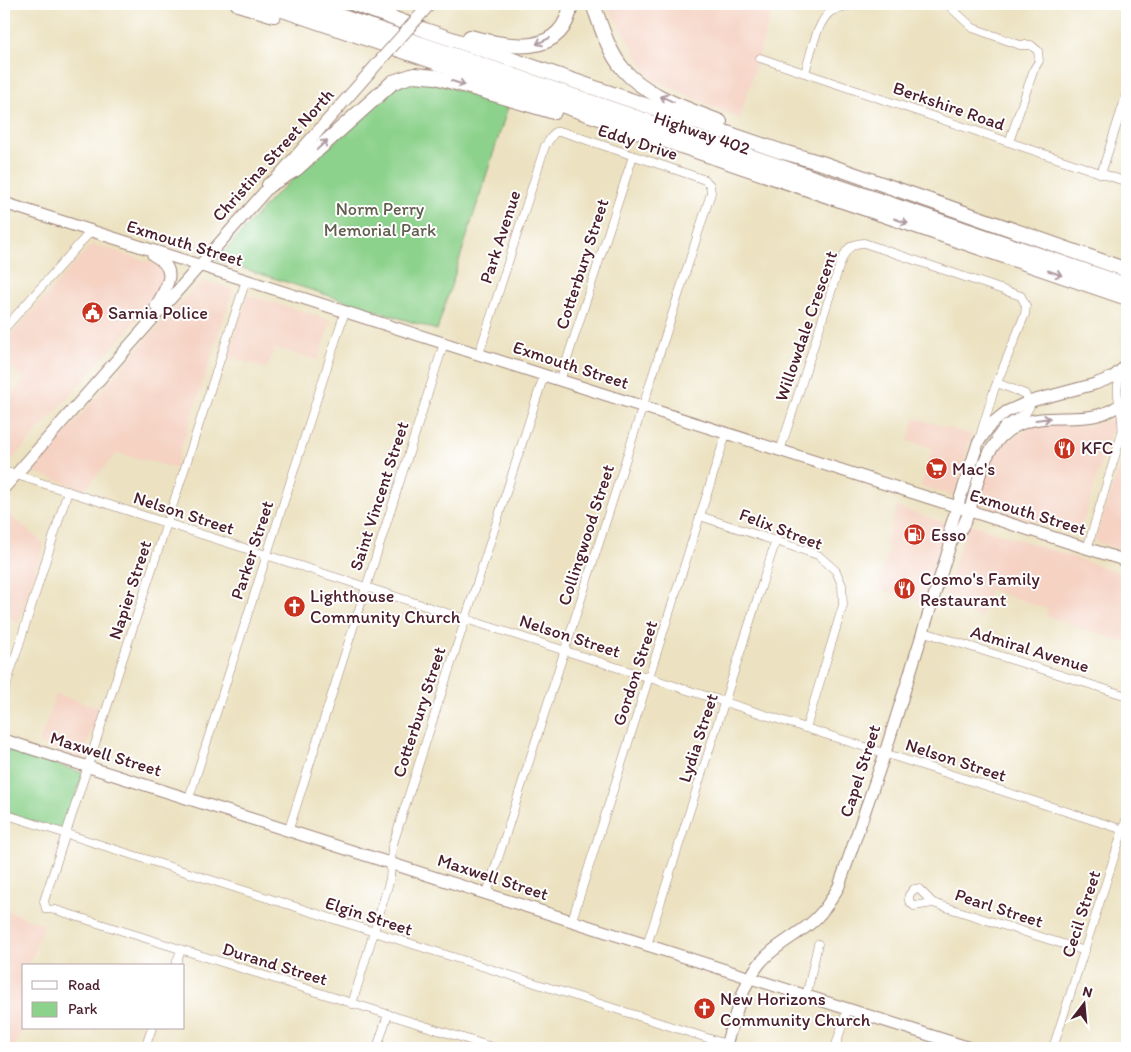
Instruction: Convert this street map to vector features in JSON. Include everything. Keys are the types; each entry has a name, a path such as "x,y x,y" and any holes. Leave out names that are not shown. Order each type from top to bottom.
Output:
{"highway":[{"path":"238,4 370,45 440,64"},
{"name":"Highway 402","path":"265,4 1127,298"},
{"path":"305,4 1127,285"},
{"name":"Highway 402","path":"327,4 1127,277"},
{"path":"354,4 471,46 780,151 825,164"},
{"path":"389,16 504,46 517,47 541,43 550,38 562,25 571,4"},
{"path":"593,4 616,59 624,70 646,89 687,108 825,164 1127,270"},
{"path":"269,185 296,169 387,86 400,78 420,74 436,77 584,121 771,183 855,205"}],"street":[{"name":"Christina Street North","path":"4,488 150,319 430,4"},
{"path":"805,73 820,25 827,14 842,7 863,4"},
{"path":"947,4 973,28 1020,45 1031,45 1038,51 1039,61 1034,69 1009,142"},
{"name":"Berkshire Road","path":"760,58 1127,182"},
{"path":"1101,174 1127,93"},
{"name":"Eddy Drive","path":"555,132 563,132 698,178 710,185"},
{"name":"Park Avenue","path":"479,354 545,146 555,132"},
{"name":"Cotterbury Street","path":"560,381 632,156"},
{"name":"Collingwood Street","path":"487,893 711,193 710,185"},
{"name":"Exmouth Street","path":"4,203 962,510 1127,561"},
{"path":"4,329 90,232"},
{"name":"Willowdale Crescent","path":"780,451 840,264 851,246 864,243 1016,293 1024,301"},
{"path":"139,247 160,259 170,271 168,281 150,319"},
{"name":"Napier Street","path":"46,909 44,901 89,768 246,280"},
{"name":"Capel Street","path":"726,1046 750,978 760,962 827,908 840,886 850,861 951,542 961,532 962,510 978,443 997,383 1025,314 1024,301"},
{"name":"Parker Street","path":"189,798 345,311"},
{"name":"Saint Vincent Street","path":"289,830 444,343"},
{"path":"1087,549 1122,433 1125,402 1116,388 1120,376 1127,365"},
{"name":"Capel Street","path":"978,443 987,428 997,419 1030,401 1091,386 1113,377 1127,365"},
{"name":"Cotterbury Street","path":"352,1004 390,879 393,843 544,375"},
{"path":"997,383 1020,391 1030,401"},
{"name":"Capel Street","path":"962,510 1004,426 1029,410 1030,401"},
{"name":"Capel Street","path":"989,453 1007,432 1032,420 1092,418 1125,402"},
{"name":"Gordon Street","path":"572,920 726,434"},
{"name":"Nelson Street","path":"4,471 565,649 1125,830"},
{"path":"4,692 68,491"},
{"name":"Felix Street","path":"700,516 818,555 836,571 842,585 843,605 806,728"},
{"name":"Lydia Street","path":"647,945 776,540"},
{"name":"Admiral Avenue","path":"924,632 1127,696"},
{"name":"Maxwell Street","path":"4,740 572,920 945,1044 970,1048"},
{"name":"Elgin Street","path":"4,814 726,1046"},
{"name":"Cecil Street","path":"1054,1048 1125,830 1127,817"},
{"name":"Pearl Street","path":"933,903 1085,951"},
{"name":"Durand Street","path":"46,909 56,910 494,1048"},
{"path":"806,997 818,944"},
{"path":"176,964 181,950"},
{"path":"835,1048 847,1010"},
{"path":"377,1048 388,1014"},
{"path":"145,1048 151,1030"}],"shaded area":[{"path":"607,4 774,4 740,119 651,79"},
{"path":"92,244 159,265 164,281 129,329 4,469 4,405 25,379 4,361 4,343"},
{"path":"202,281 233,289 175,468 117,453 84,490 32,471 160,324"},
{"path":"248,295 331,320 318,360 275,348 267,368 228,357"},
{"path":"915,418 972,435 953,496 921,486 932,448 908,441"},
{"path":"1115,418 1079,536 979,504 979,487 999,448 1027,429 1050,424 1087,426"},
{"path":"1127,445 1127,552 1094,541"},
{"path":"897,507 947,523 922,602 877,588 890,547 885,545"},
{"path":"4,510 44,544 18,624 4,612"},
{"path":"968,523 1127,575 1127,643 1046,616 1048,609 990,590 980,617 941,605"},
{"path":"56,694 99,707 83,759 39,744"},
{"path":"4,909 44,925 30,964 22,964 22,1029 14,1048 4,1046"}],"green space":[{"name":"Norm Perry Memorial Park","path":"413,81 433,82 508,107 437,330 217,260 272,198 397,86"},
{"path":"4,748 83,773 64,831 4,812"}],"place":[{"name":"Sarnia Police","path":"92,313"},
{"name":"KFC","path":"1065,448"},
{"name":"Mac's","path":"936,469"},
{"name":"Esso","path":"915,535"},
{"name":"Cosmo's Family Restaurant","path":"904,589"},
{"name":"Lighthouse Community Church","path":"294,606"},
{"name":"New Horizons Community Church","path":"704,1009"}]}
